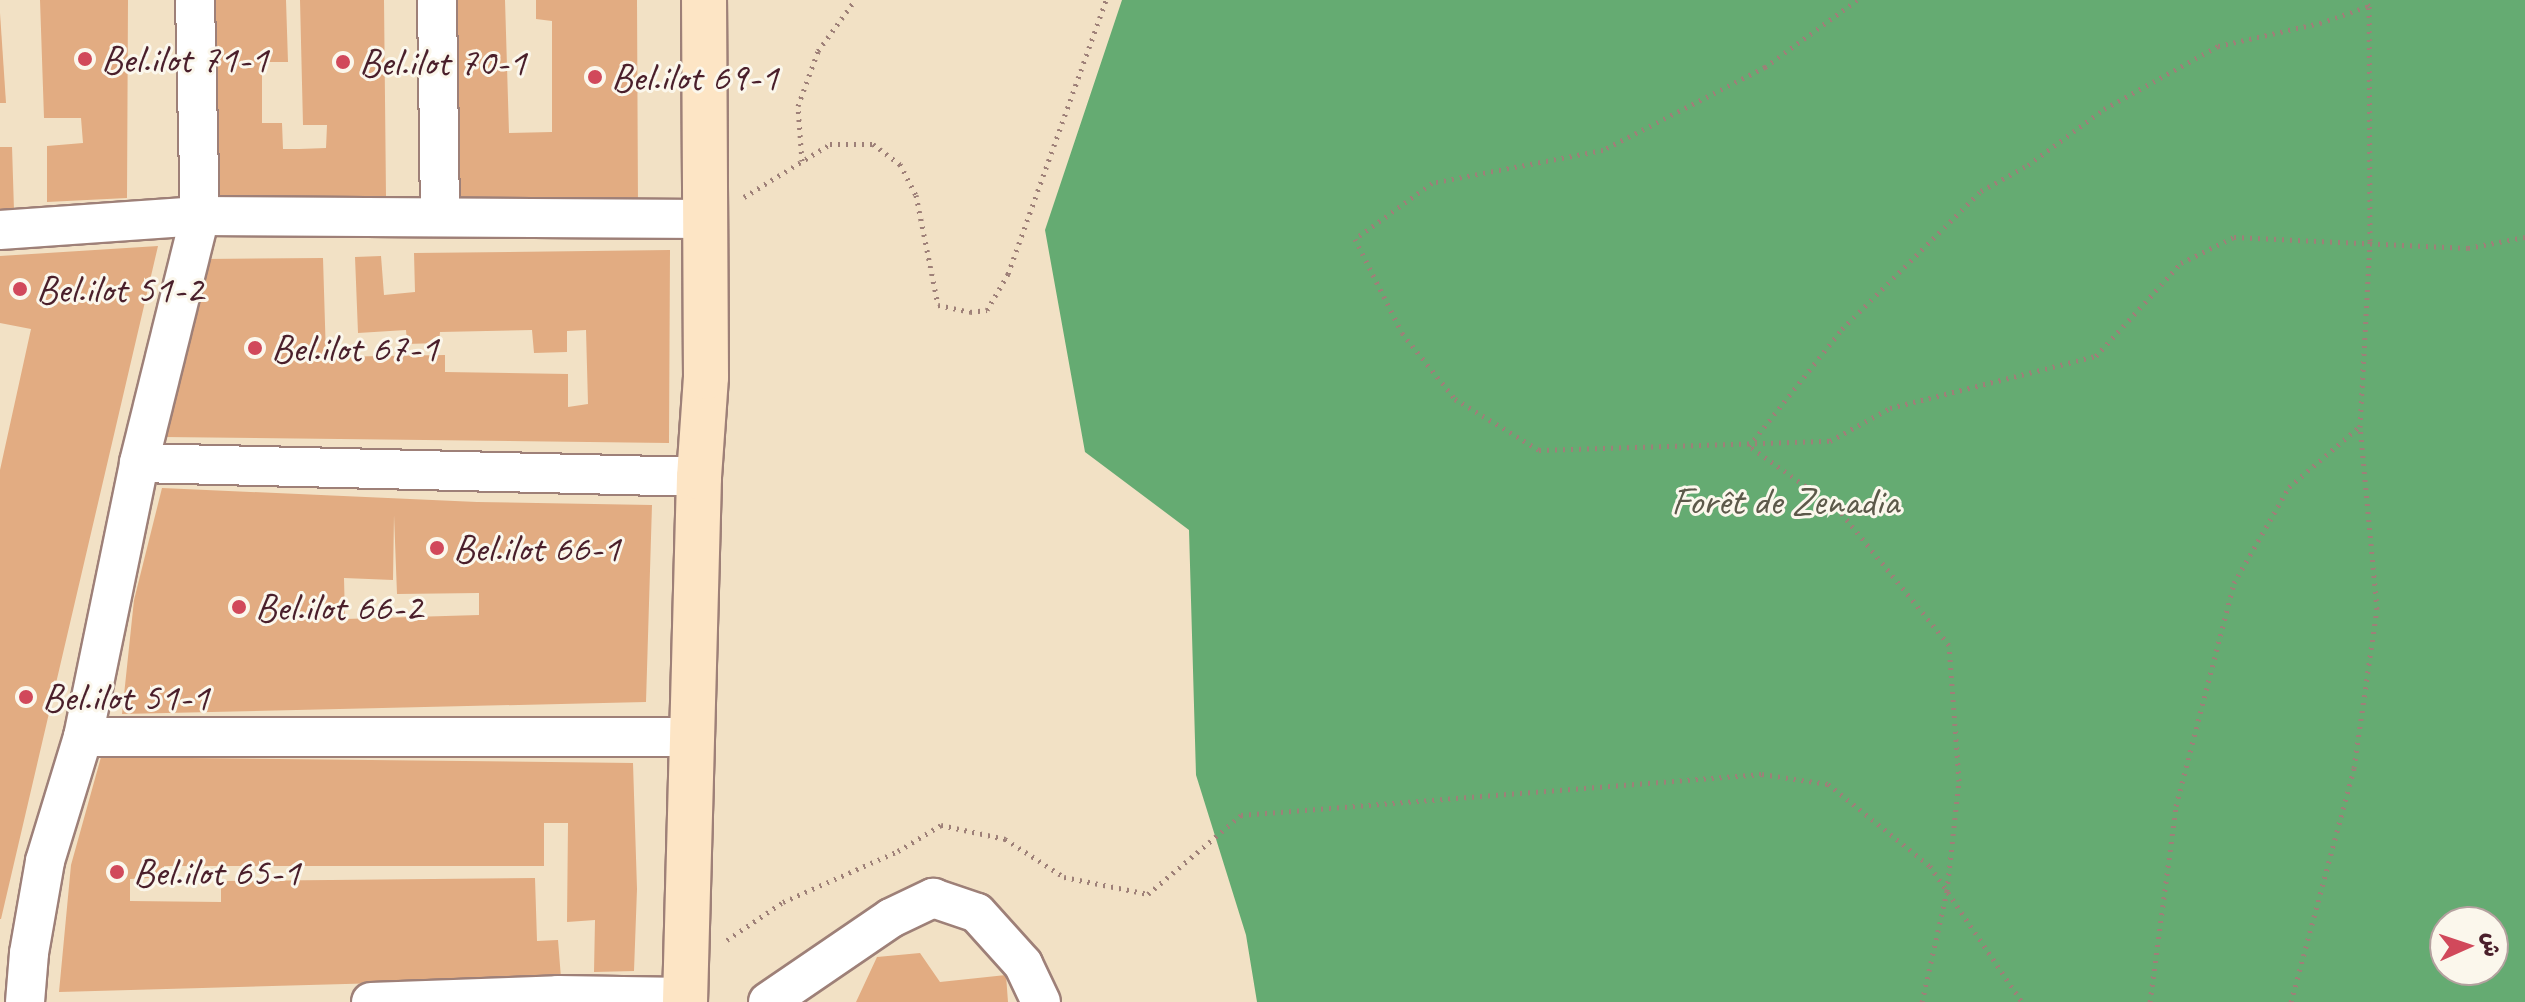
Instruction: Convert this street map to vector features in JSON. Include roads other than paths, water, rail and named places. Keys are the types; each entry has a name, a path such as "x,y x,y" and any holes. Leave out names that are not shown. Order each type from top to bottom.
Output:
{"street":[{"path":"25,1002 29,953 45,861 83,737 139,463 200,216 195,0"},
{"path":"437,0 440,216"},
{"path":"371,1002 558,995 685,1000 699,477 706,377 704,0"},
{"path":"0,230 200,216 707,219"},
{"path":"139,463 699,477"},
{"path":"83,737 693,737"},
{"path":"768,1002 891,918 933,898 977,913 1023,964 1041,1002"}],"place":[{"name":"Bel.ilot 71-1","path":"85,59"},
{"name":"Bel.ilot 70-1","path":"343,62"},
{"name":"Bel.ilot 69-1","path":"595,77"},
{"name":"Bel.ilot 51-2","path":"20,289"},
{"name":"Bel.ilot 67-1","path":"255,348"},
{"name":"Bel.ilot 66-1","path":"437,548"},
{"name":"Bel.ilot 66-2","path":"239,607"},
{"name":"Bel.ilot 51-1","path":"26,697"},
{"name":"Bel.ilot 65-1","path":"117,872"}],"park label":[{"name":"Forêt de Zenadia","path":"1785,501"}]}
